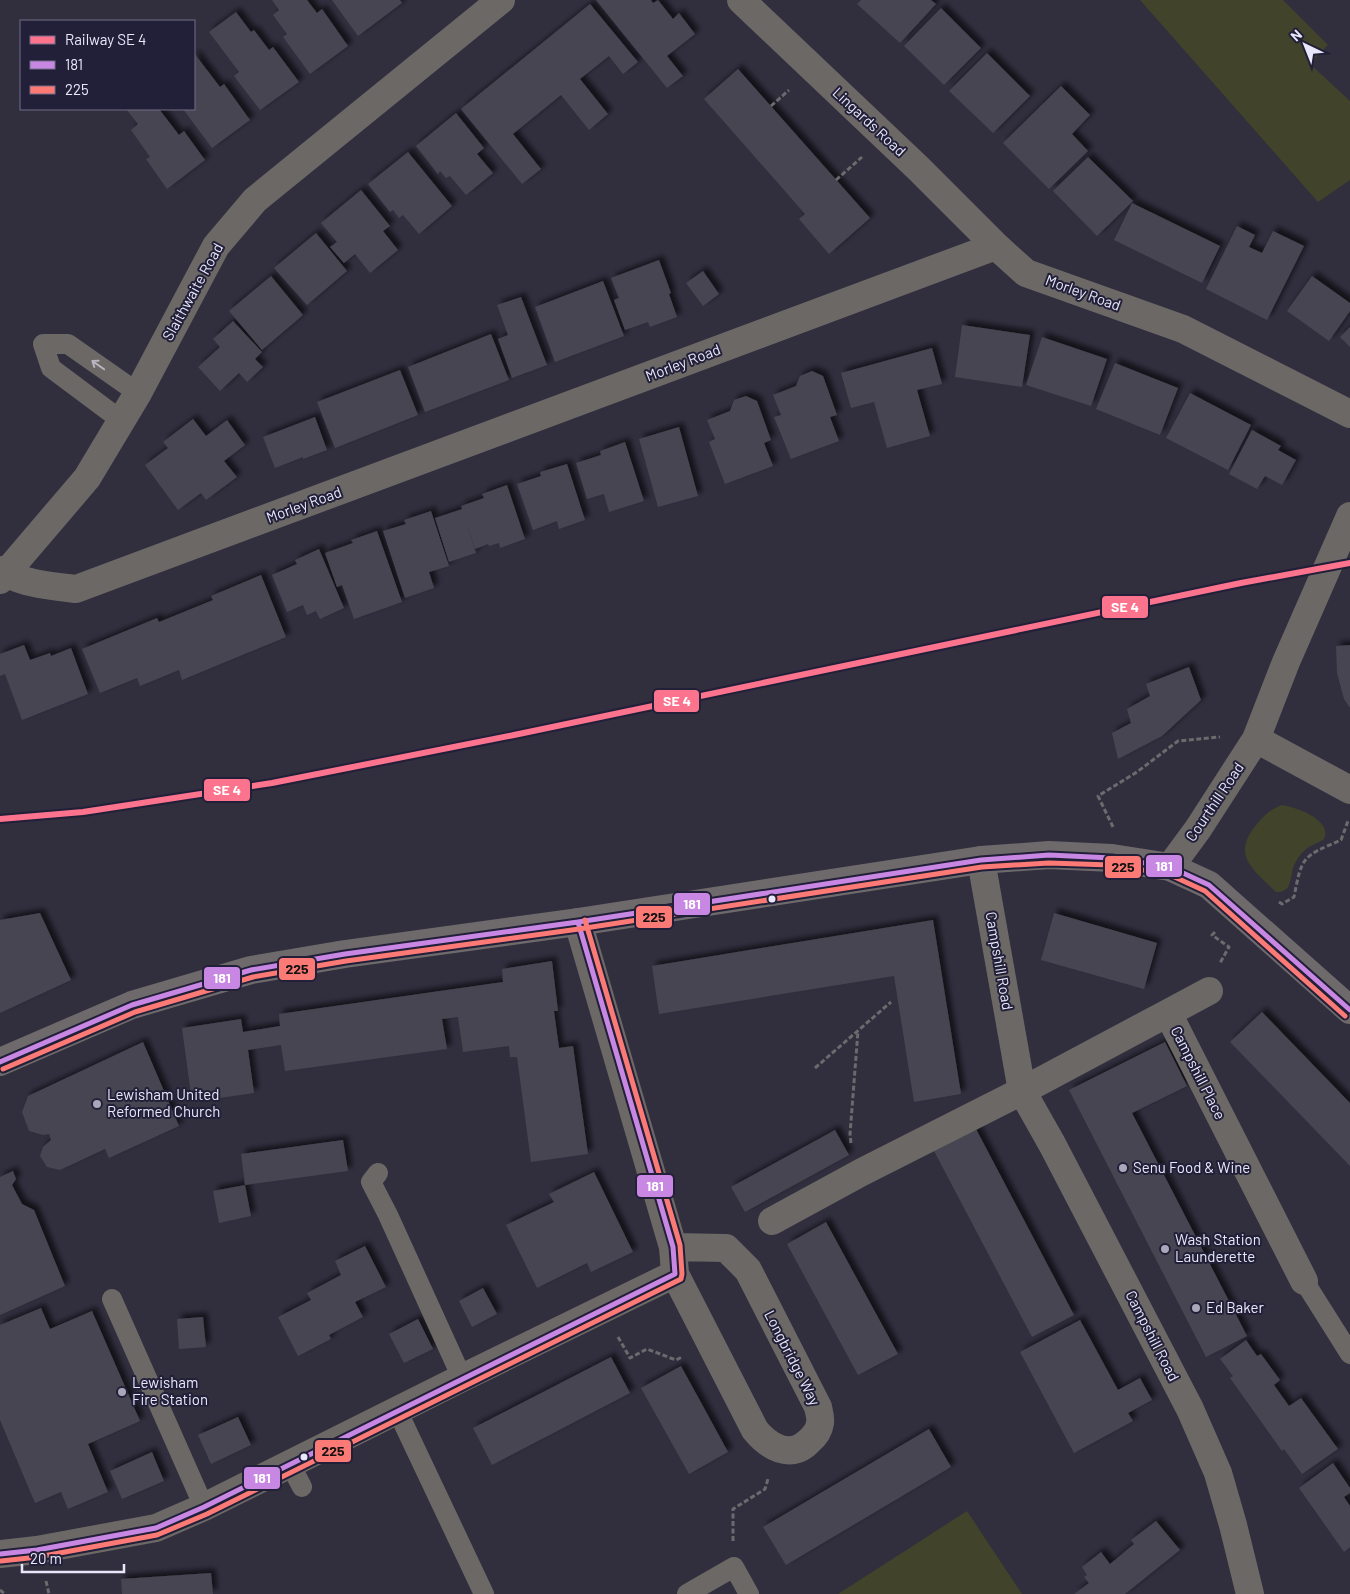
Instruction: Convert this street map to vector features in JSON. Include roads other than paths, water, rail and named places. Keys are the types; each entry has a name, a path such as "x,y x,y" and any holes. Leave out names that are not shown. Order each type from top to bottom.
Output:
{"street":[{"name":"Slaithwaite Road","path":"2,575 87,478 138,393 216,246 255,200 501,0"},
{"name":"Lingards Road","path":"741,0 918,168 996,246"},
{"name":"Morley Road","path":"2,575 40,585 76,589 996,246 1026,273 1183,329 1350,414"},
{"name":"Courthill Road","path":"1170,867 1198,829 1257,737 1286,662 1350,516"},
{"path":"1257,737 1350,790"},
{"path":"0,1062 132,1005 251,970 345,954 578,922 981,860 1048,855 1112,858 1170,867 1209,885 1350,1010"},
{"name":"Campshill Road","path":"981,860 1022,1091 1052,1144 1190,1409 1218,1473 1250,1594"},
{"path":"0,1554 37,1550 156,1528 204,1507 296,1476 397,1410 675,1274 673,1247 578,922"},
{"path":"1168,1013 1209,991"},
{"name":"Campshill Place","path":"1022,1091 1168,1013 1304,1281"},
{"path":"772,1221 862,1172 1022,1091"},
{"name":"Longbridge Way","path":"673,1247 726,1248 748,1270 818,1407 820,1422 815,1436 805,1445 791,1451 778,1449 764,1441 755,1430 675,1274"}],"lane":[{"path":"122,421 51,368 43,344 68,344 138,393"},
{"path":"378,1173 371,1182 388,1215 462,1378"},
{"path":"1304,1281 1350,1354"},
{"path":"112,1299 204,1507"},
{"path":"397,1410 484,1594"},
{"path":"687,1594 734,1567 750,1594"}],"place":[{"name":"Lewisham United Reformed Church","path":"97,1104"},
{"name":"Senu Food & Wine","path":"1123,1168"},
{"name":"Wash Station Launderette","path":"1165,1249"},
{"name":"Ed Baker","path":"1196,1308"},
{"name":"Lewisham Fire Station","path":"122,1392"}]}
